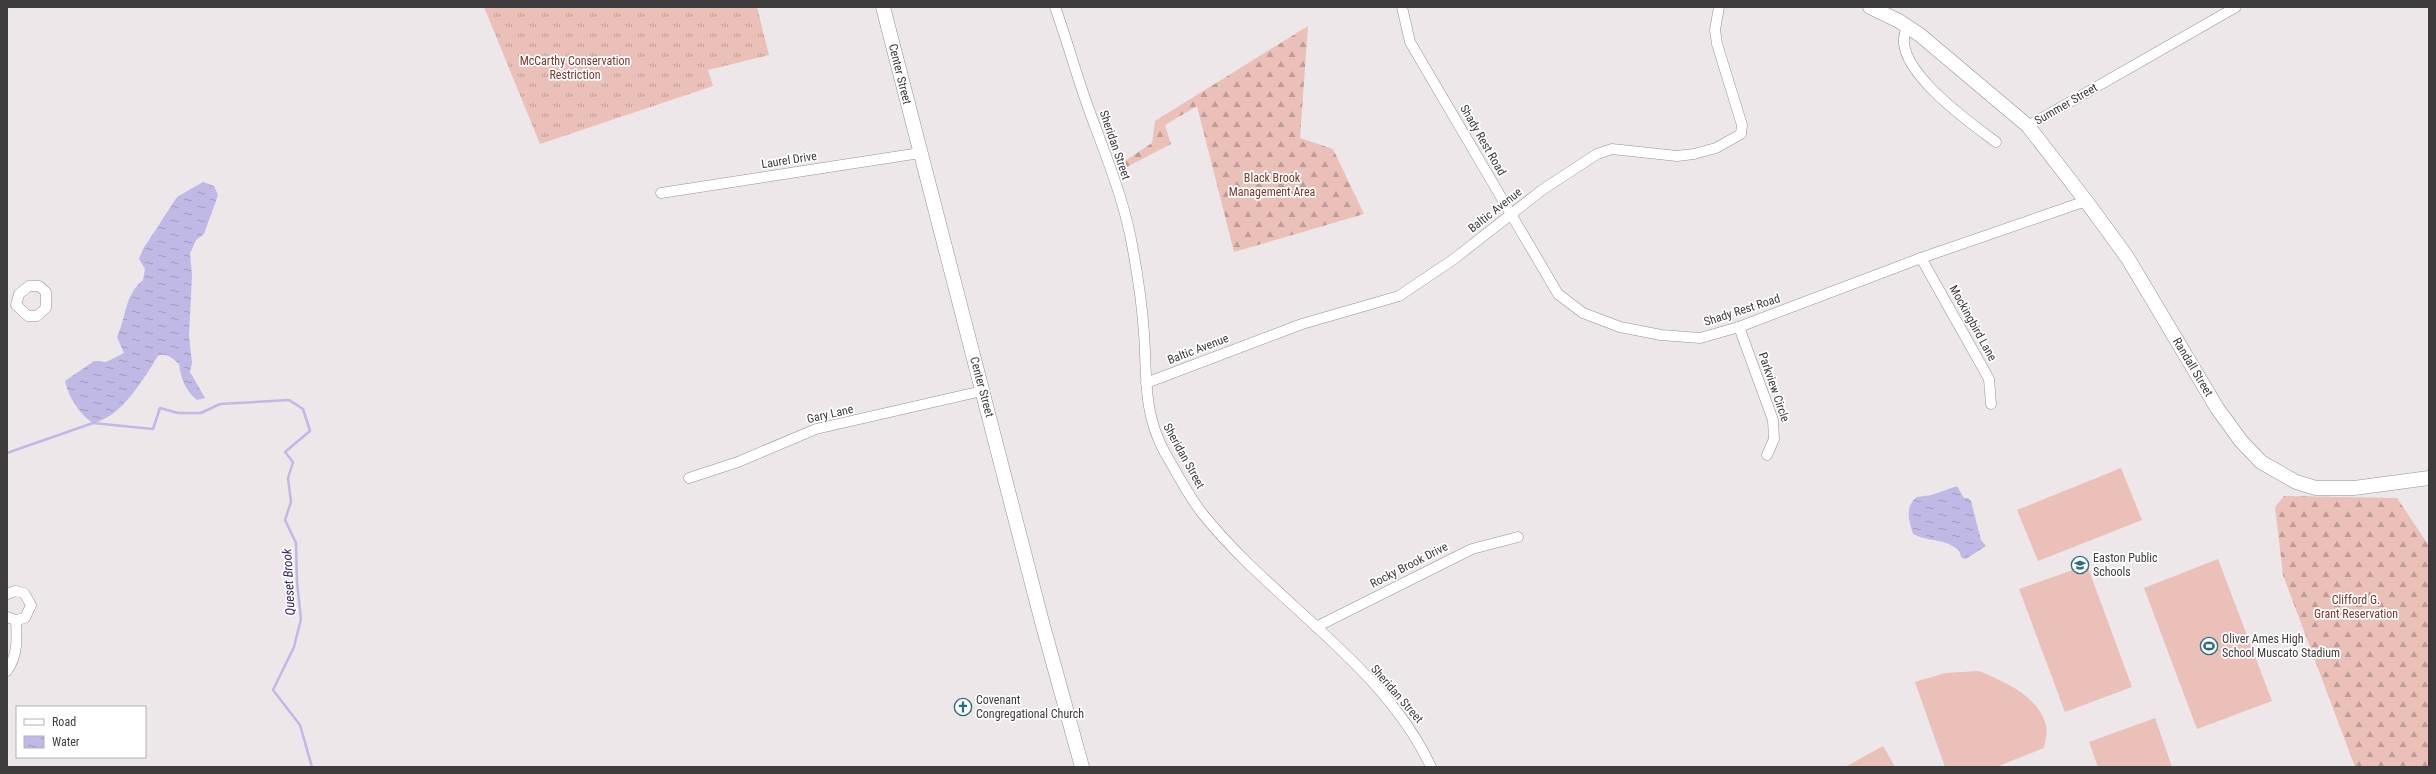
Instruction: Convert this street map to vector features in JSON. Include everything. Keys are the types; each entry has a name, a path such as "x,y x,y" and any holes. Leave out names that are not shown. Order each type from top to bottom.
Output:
{"main road":[{"name":"Center Street","path":"883,7 982,391 1082,767"},
{"name":"Summer Street","path":"1870,7 1908,27 2028,126"},
{"name":"Randall Street","path":"2028,126 2127,257 2217,408 2241,441 2261,462 2296,482 2316,488 2354,488 2429,478"}],"street":[{"name":"Sheridan Street","path":"1055,7 1127,220 1133,250 1143,325 1146,383 1154,430 1202,512 1249,562 1316,627 1396,710 1414,733 1431,767"},
{"name":"Shady Rest Road","path":"1402,7 1410,42 1558,294 1583,313 1620,327 1661,335 1700,338 1739,327 1921,258 2086,201"},
{"name":"Baltic Avenue","path":"1146,383 1302,324 1399,296 1454,259 1511,213 1597,154 1612,149 1677,156 1716,148 1741,134 1742,125 1738,108 1717,44 1715,30 1719,7"},
{"name":"Summer Street","path":"2028,126 2219,11 2236,7"},
{"path":"1908,27 1904,33 1904,42 1911,63 1950,107 1996,142"},
{"name":"Laurel Drive","path":"661,193 920,153"},
{"name":"Mockingbird Lane","path":"1921,258 1989,378 1991,404"},
{"name":"Parkview Circle","path":"1739,327 1773,420 1774,439 1767,455"},
{"name":"Gary Lane","path":"689,478 738,462 816,430 982,391"},
{"name":"Rocky Brook Drive","path":"1316,627 1466,552 1518,537"},
{"path":"7,594 20,591 30,601 28,614 11,619 18,645 14,662 7,671"}],"green space":[{"name":"McCarthy Conservation Restriction","path":"484,7 757,7 769,55 708,70 713,86 540,144"},
{"name":"Black Brook Management Area","path":"1308,26 1300,138 1333,149 1364,214 1234,252 1197,106 1165,125 1171,144 1119,171 1117,166 1152,143 1155,121"},
{"path":"2121,468 2142,520 2038,561 2017,510"},
{"name":"Clifford G. Grant Reservation","path":"2284,496 2397,498 2429,546 2429,767 2355,767 2283,575 2275,507"},
{"name":"Oliver Ames High School Muscato Stadium","path":"2218,559 2272,701 2197,729 2144,588"},
{"path":"2087,565 2132,687 2065,712 2019,589"},
{"path":"1979,671 2020,691 2036,706 2042,715 2047,728 2044,748 1996,767 1945,767 1915,682 1945,673"},
{"path":"2155,718 2172,767 2098,767 2089,742"},
{"path":"1883,746 1895,767 1845,767"}],"water":[{"path":"203,182 214,186 218,195 204,234 196,240 190,254 192,275 189,336 192,363 190,372 205,398 197,400 184,384 179,364 167,355 161,355 158,356 131,396 113,414 103,420 93,423 88,420 75,405 65,381 94,361 106,362 124,353 117,337 129,299 137,286 143,280 145,269 139,259 143,249 177,197"},
{"path":"1957,486 1964,498 1968,498 1971,501 1981,540 1986,546 1966,559 1962,558 1959,551 1953,546 1913,534 1909,519 1910,505 1917,497 1932,495"}],"waterway":[{"name":"Queset Brook","path":"7,453 93,423 153,429 160,408 178,413 201,413 220,404 289,400 303,409 310,431 285,452 293,462 288,478 291,502 285,520 296,543 297,582 301,619 294,647 273,690 300,725 312,767"}],"place":[{"name":"Easton Public Schools","path":"2080,565"},
{"name":"Oliver Ames High School Muscato Stadium","path":"2209,646"},
{"name":"Covenant Congregational Church","path":"963,707"}]}
